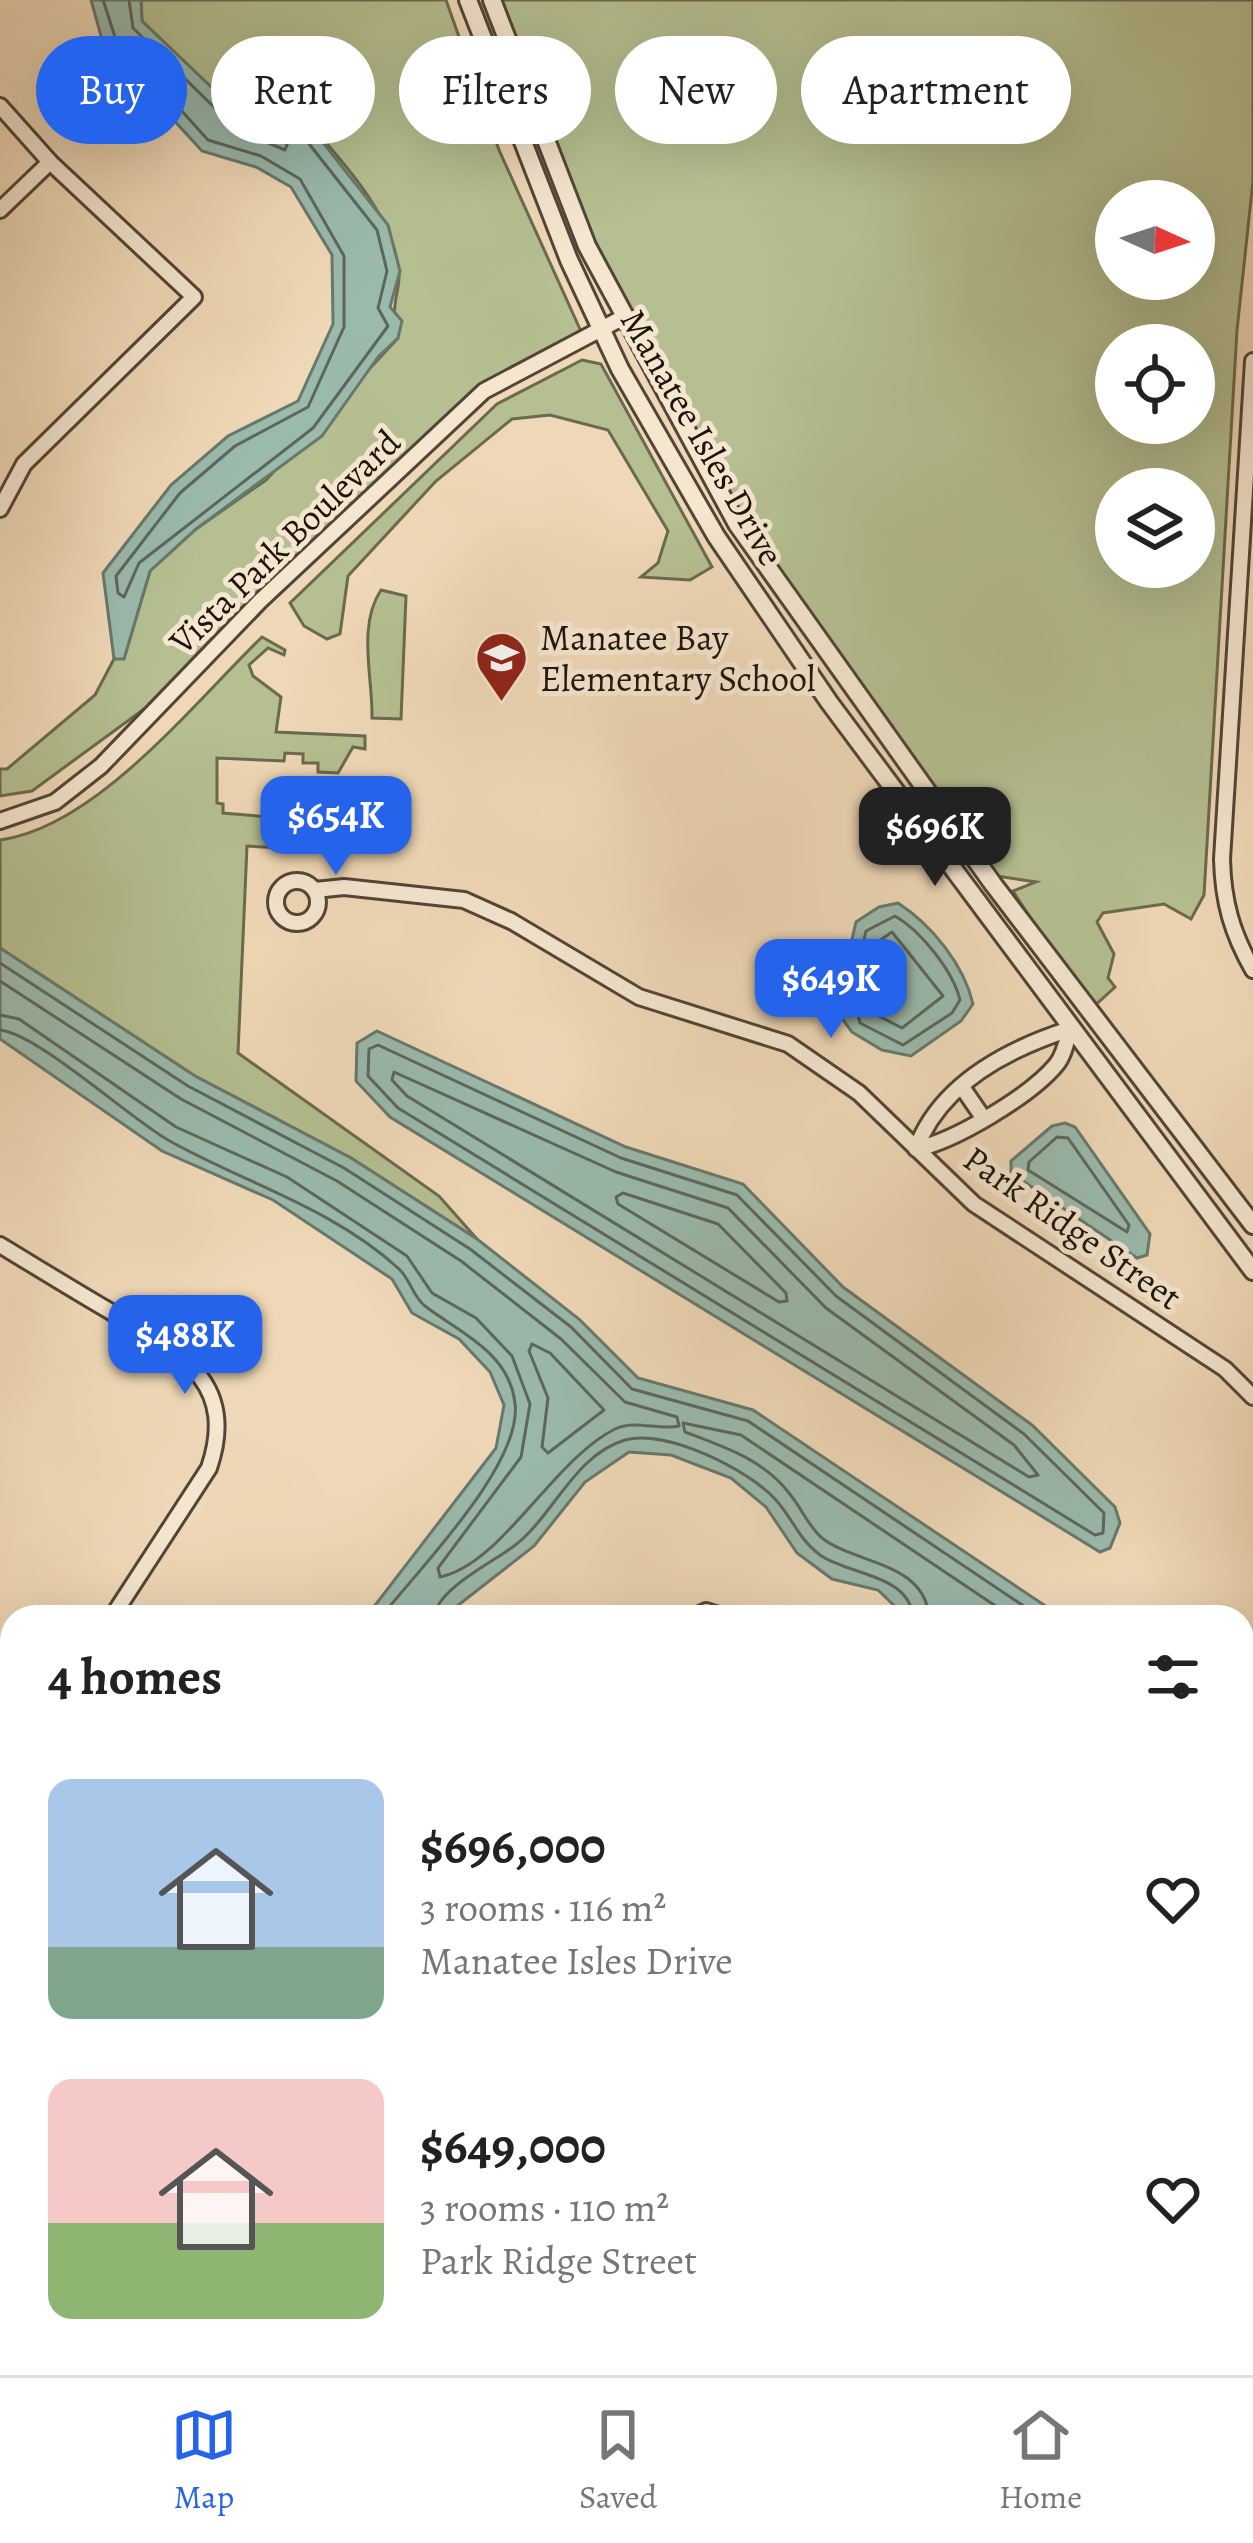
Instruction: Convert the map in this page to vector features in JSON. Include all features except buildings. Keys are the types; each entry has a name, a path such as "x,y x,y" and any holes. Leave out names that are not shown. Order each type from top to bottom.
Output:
{"street":[{"name":"Manatee Isles Drive","path":"468,0 523,152 601,329 716,536 842,718 1253,1271"},
{"name":"Manatee Isles Drive","path":"492,0 544,144 622,318 737,524 861,703 1253,1226"},
{"path":"0,106 50,162 194,297 25,464 0,509"},
{"path":"0,210 50,162"},
{"name":"Vista Park Boulevard","path":"0,820 55,802 101,766 260,601 484,391 622,318"},
{"path":"1253,361 1222,860 1222,896 1233,934 1253,970"},
{"path":"842,718 861,703"},
{"name":"Park Ridge Street","path":"315,890 442,894 487,910 640,998 788,1044 844,1080 974,1204 1225,1369 1253,1397"},
{"path":"1070,1029 1090,1010"},
{"name":"Park Ridge Street","path":"916,1149 926,1123 962,1087 1013,1048 1070,1029"},
{"name":"Park Ridge Street","path":"916,1149 947,1143 1058,1064 1070,1029"},
{"path":"962,1087 984,1119"},
{"path":"0,1245 187,1358 213,1399 218,1442 209,1468 120,1605"}],"green space":[{"path":"141,0 446,0 459,36 399,36 399,144 497,144 584,338 484,391 185,679 32,791 0,796 0,769 7,769 95,695 114,659 124,658 150,571 196,529 266,480 398,338 394,314 399,274 392,241 368,195 327,144 375,144 375,36 211,36 211,88 187,64 187,36 158,36 142,21"},
{"path":"492,0 1253,0 1253,181 1237,330 1204,895 1191,919 1164,904 1103,913 1097,922 1114,954 1108,978 1115,987 1090,1010 1013,891 1036,882 990,875 799,618 622,318 551,144 591,144 591,36 507,36"},
{"path":"582,360 601,364 712,567 690,580 641,577 658,563 668,531 608,430 550,415 512,419 436,481 348,576 340,634 327,639 304,626 290,603 497,404"},
{"path":"381,590 406,596 401,719 372,718 368,636"},
{"path":"262,637 285,650 284,655 268,648 249,665 253,676 281,697 276,732 365,736 365,749 353,747 338,773 318,772 318,763 303,763 303,754 285,753 284,761 217,758 217,803 223,804 223,813 281,818 280,848 247,846 238,1053 439,1196 477,1239 351,1158 195,1076 0,948 0,840 36,830 107,788"}],"water":[{"path":"91,0 141,0 142,21 158,36 101,36"},
{"path":"187,64 211,87 211,144 324,144 388,225 400,271 390,307 402,321 398,338 378,357 322,436 196,529 150,571 124,659 114,659 103,573 171,485 228,436 298,401 333,324 332,255 291,187 256,167 202,151 187,135"},
{"path":"898,903 945,947 973,1004 961,1021 911,1056 882,1050 852,1032 843,1020 840,992 856,922 879,907"},
{"path":"0,948 195,1076 351,1158 477,1239 579,1319 638,1378 753,1410 1044,1605 894,1605 878,1590 832,1579 797,1553 766,1507 731,1478 671,1455 629,1452 585,1482 534,1546 458,1605 375,1605 496,1448 504,1405 490,1372 459,1339 412,1313 392,1279 273,1200 162,1151 0,1039"},
{"path":"377,1031 626,1147 743,1184 843,1287 1032,1425 1115,1507 1120,1523 1110,1548 1100,1552 390,1117 356,1081 357,1043"},
{"path":"1052,1126 1075,1127 1150,1234 1147,1255 1137,1258 1011,1173 1011,1161"}],"place":[{"name":"Manatee Bay Elementary School","path":"501,704"}]}
